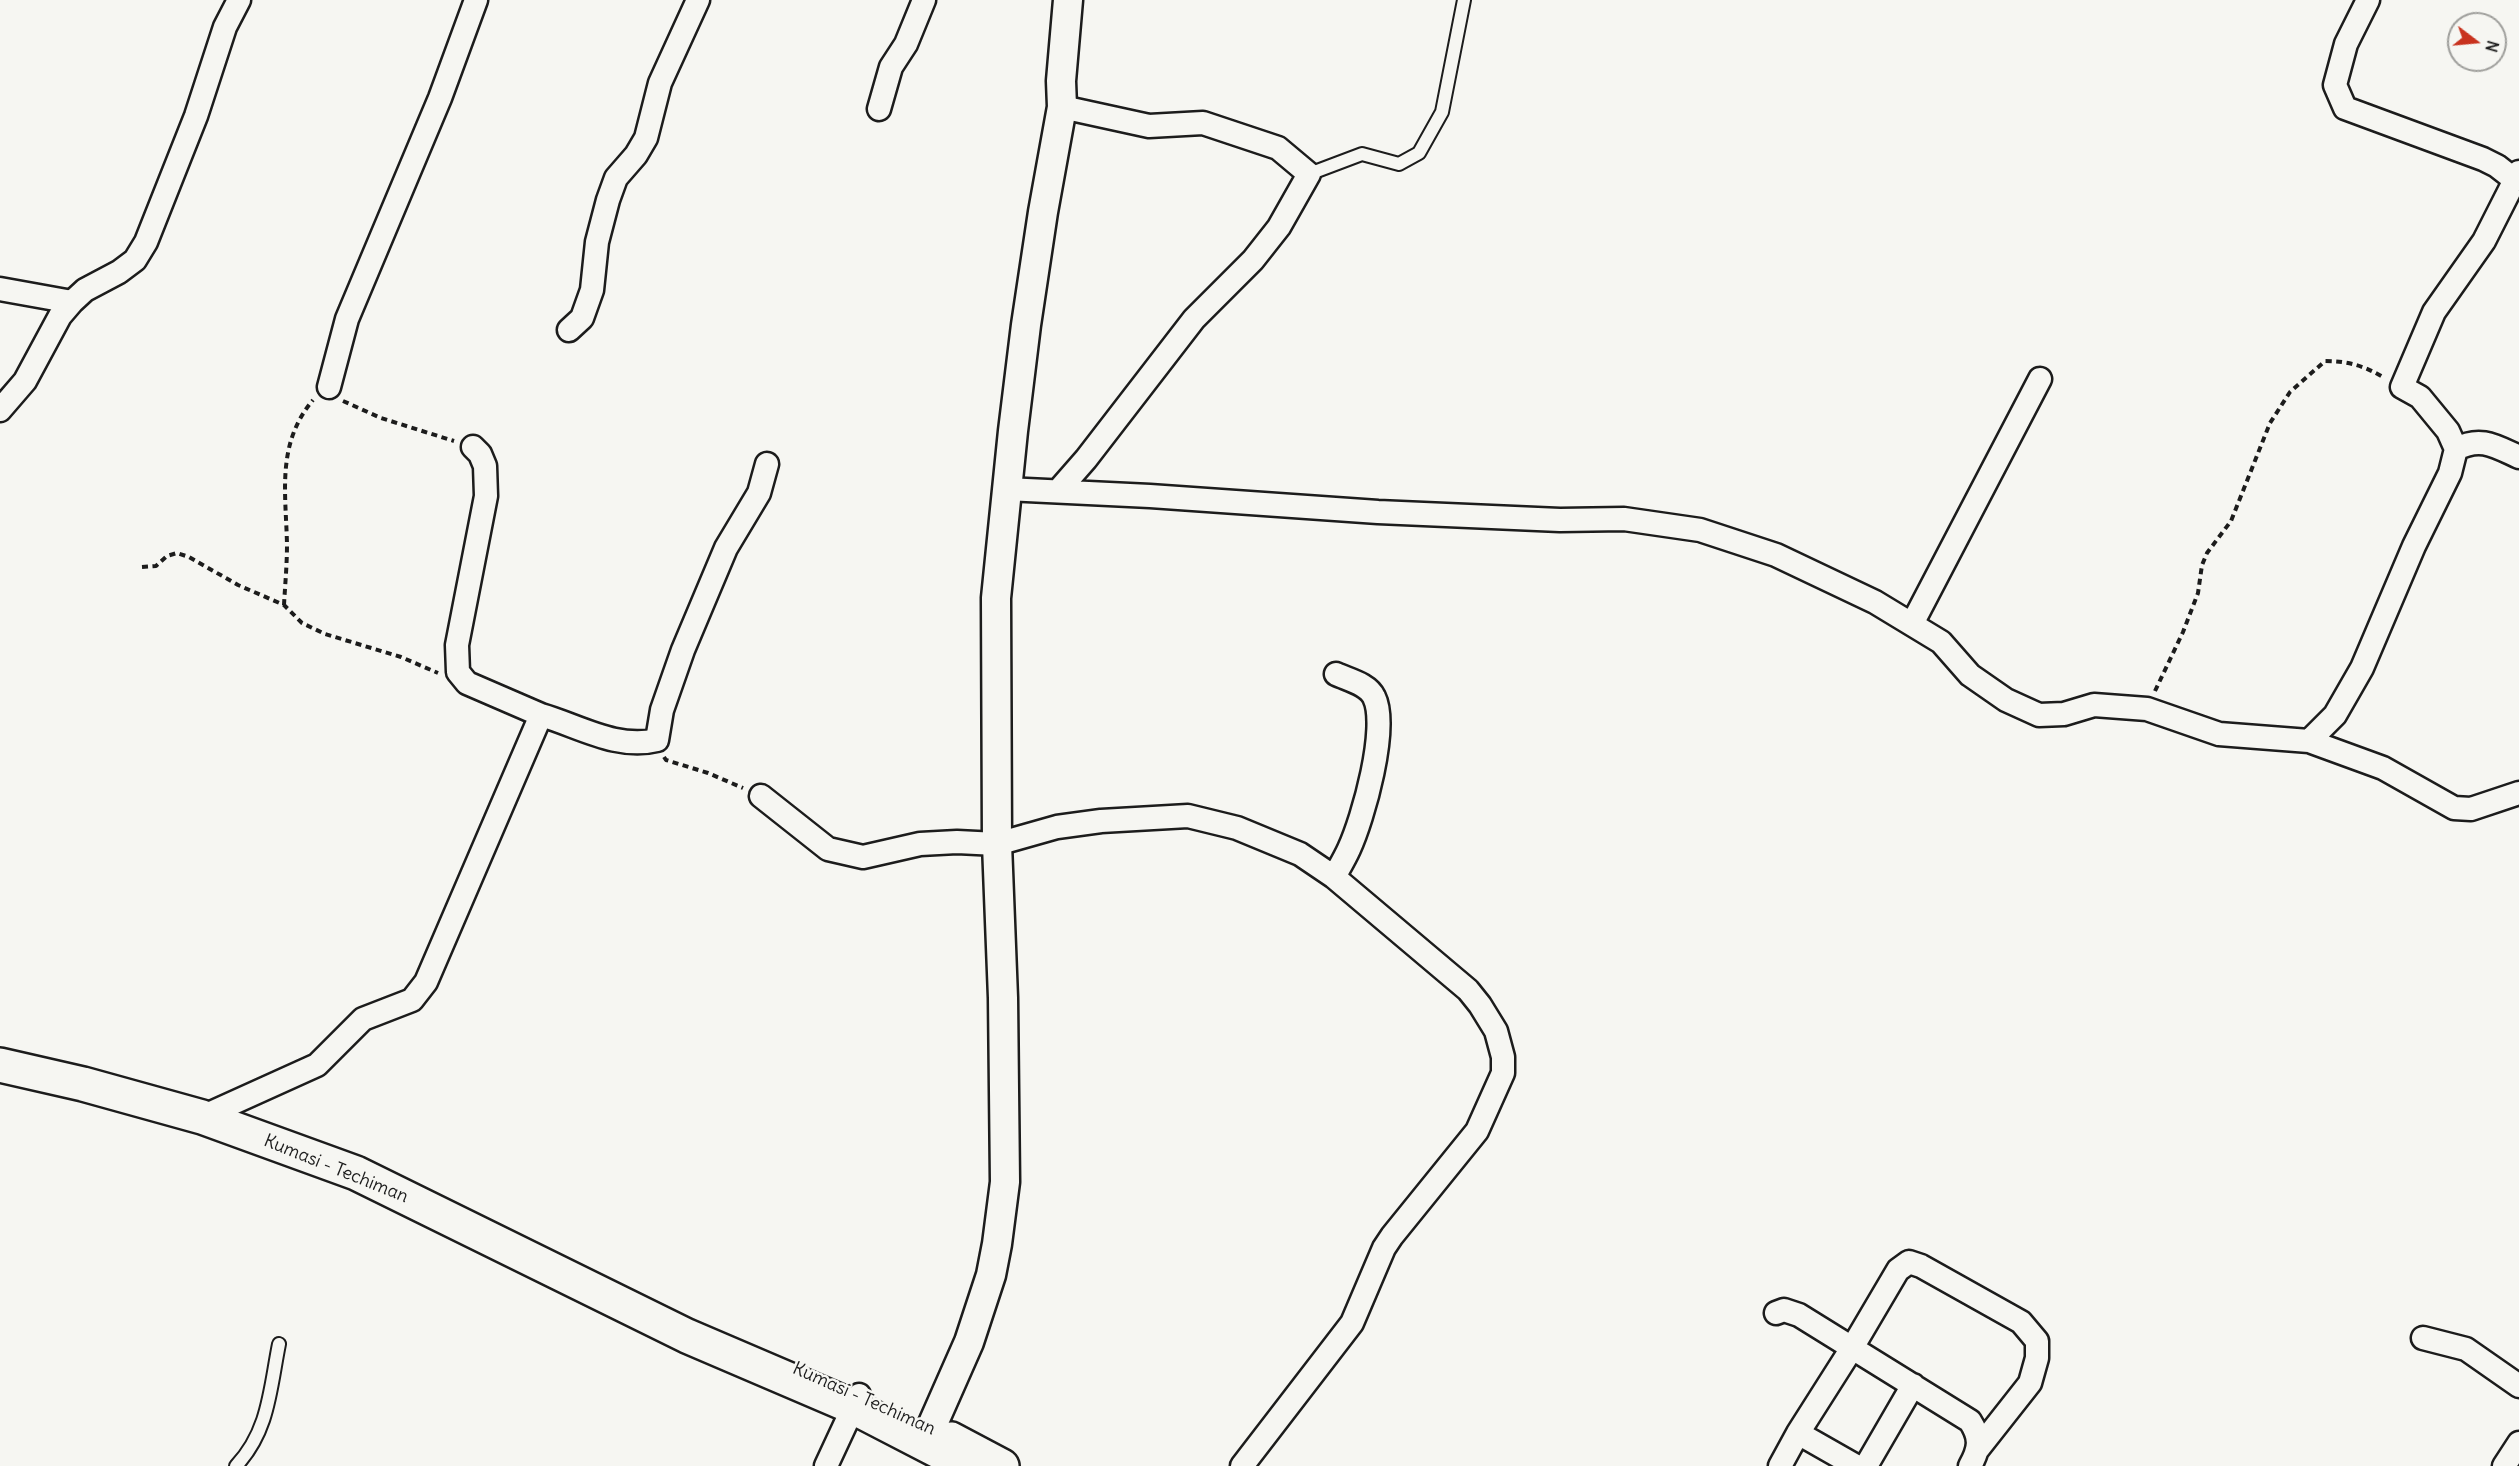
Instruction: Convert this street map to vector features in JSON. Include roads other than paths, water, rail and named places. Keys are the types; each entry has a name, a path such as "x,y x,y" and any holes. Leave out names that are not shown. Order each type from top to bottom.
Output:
{"highway":[{"name":"Kumasi - Techiman","path":"0,1065 83,1084 202,1118 356,1173 687,1336 805,1369 856,1400 928,1436 1002,1466"},
{"name":"Kumasi - Techiman","path":"928,1436 967,1466"}],"street":[{"path":"0,410 25,381 60,316 72,302 85,290 119,272 135,260 146,242 196,116 225,27 239,0"},
{"path":"329,387 347,319 440,98 476,0"},
{"path":"569,330 582,318 592,290 597,242 616,178 636,155 646,138 660,82 698,0"},
{"path":"879,109 891,67 915,26 924,0"},
{"path":"928,1436 969,1342 991,1275 1001,1218 1006,1148 997,844 996,598 1006,489 1038,246 1062,107 1061,81 1068,0"},
{"path":"2309,741 2335,715 2362,668 2414,546 2450,473 2456,449 2448,432 2420,397 2402,387 2434,312 2484,241 2517,176 2483,159 2345,108 2335,85 2346,44 2368,0"},
{"path":"1058,491 1086,459 1194,319 1253,260 1279,227 1309,174 1278,148 1203,123 1149,126 1062,107"},
{"path":"0,289 72,302"},
{"path":"1912,624 2040,379"},
{"path":"2456,449 2470,442 2491,444 2519,457"},
{"path":"473,447 480,454 485,466 486,496 457,645 458,672 467,683 541,716 612,741 657,740 662,710 683,650 726,548 759,493 767,464"},
{"path":"1006,489 1378,512 1560,520 1624,519 1700,530 1776,555 1875,602 1941,642 1970,675 1988,688 2006,700 2040,715 2064,714 2094,705 2147,709 2219,734 2309,741 2383,768 2454,808 2471,809 2519,792"},
{"path":"1334,877 1350,847 1365,800 1379,738 1379,712 1374,697 1367,688 1336,674"},
{"path":"202,1118 317,1065 363,1019 412,1000 426,982 541,716"},
{"path":"761,796 828,849 854,855 869,856 920,843 997,844 1068,825 1101,821 1188,816 1237,828 1300,854 1334,877 1468,990 1480,1005 1496,1031 1503,1057 1503,1073 1477,1131 1384,1248 1352,1323 1242,1466"},
{"path":"1780,1466 1798,1432 1852,1348 1898,1270 1909,1262 1921,1266 2021,1322 2037,1341 2037,1358 2030,1383 1974,1458"},
{"path":"1776,1313 1784,1310 1799,1316 1970,1420 1978,1432 1974,1458"},
{"path":"2423,1338 2466,1349 2519,1386"},
{"path":"1866,1466 1913,1385"},
{"path":"826,1466 856,1400"},
{"path":"1798,1432 1856,1466"},
{"path":"2504,1466 2519,1443"}],"lane":[{"path":"1309,174 1362,154 1399,164 1419,153 1442,112 1464,0"},
{"path":"236,1466 249,1452 262,1427 279,1344"}]}
